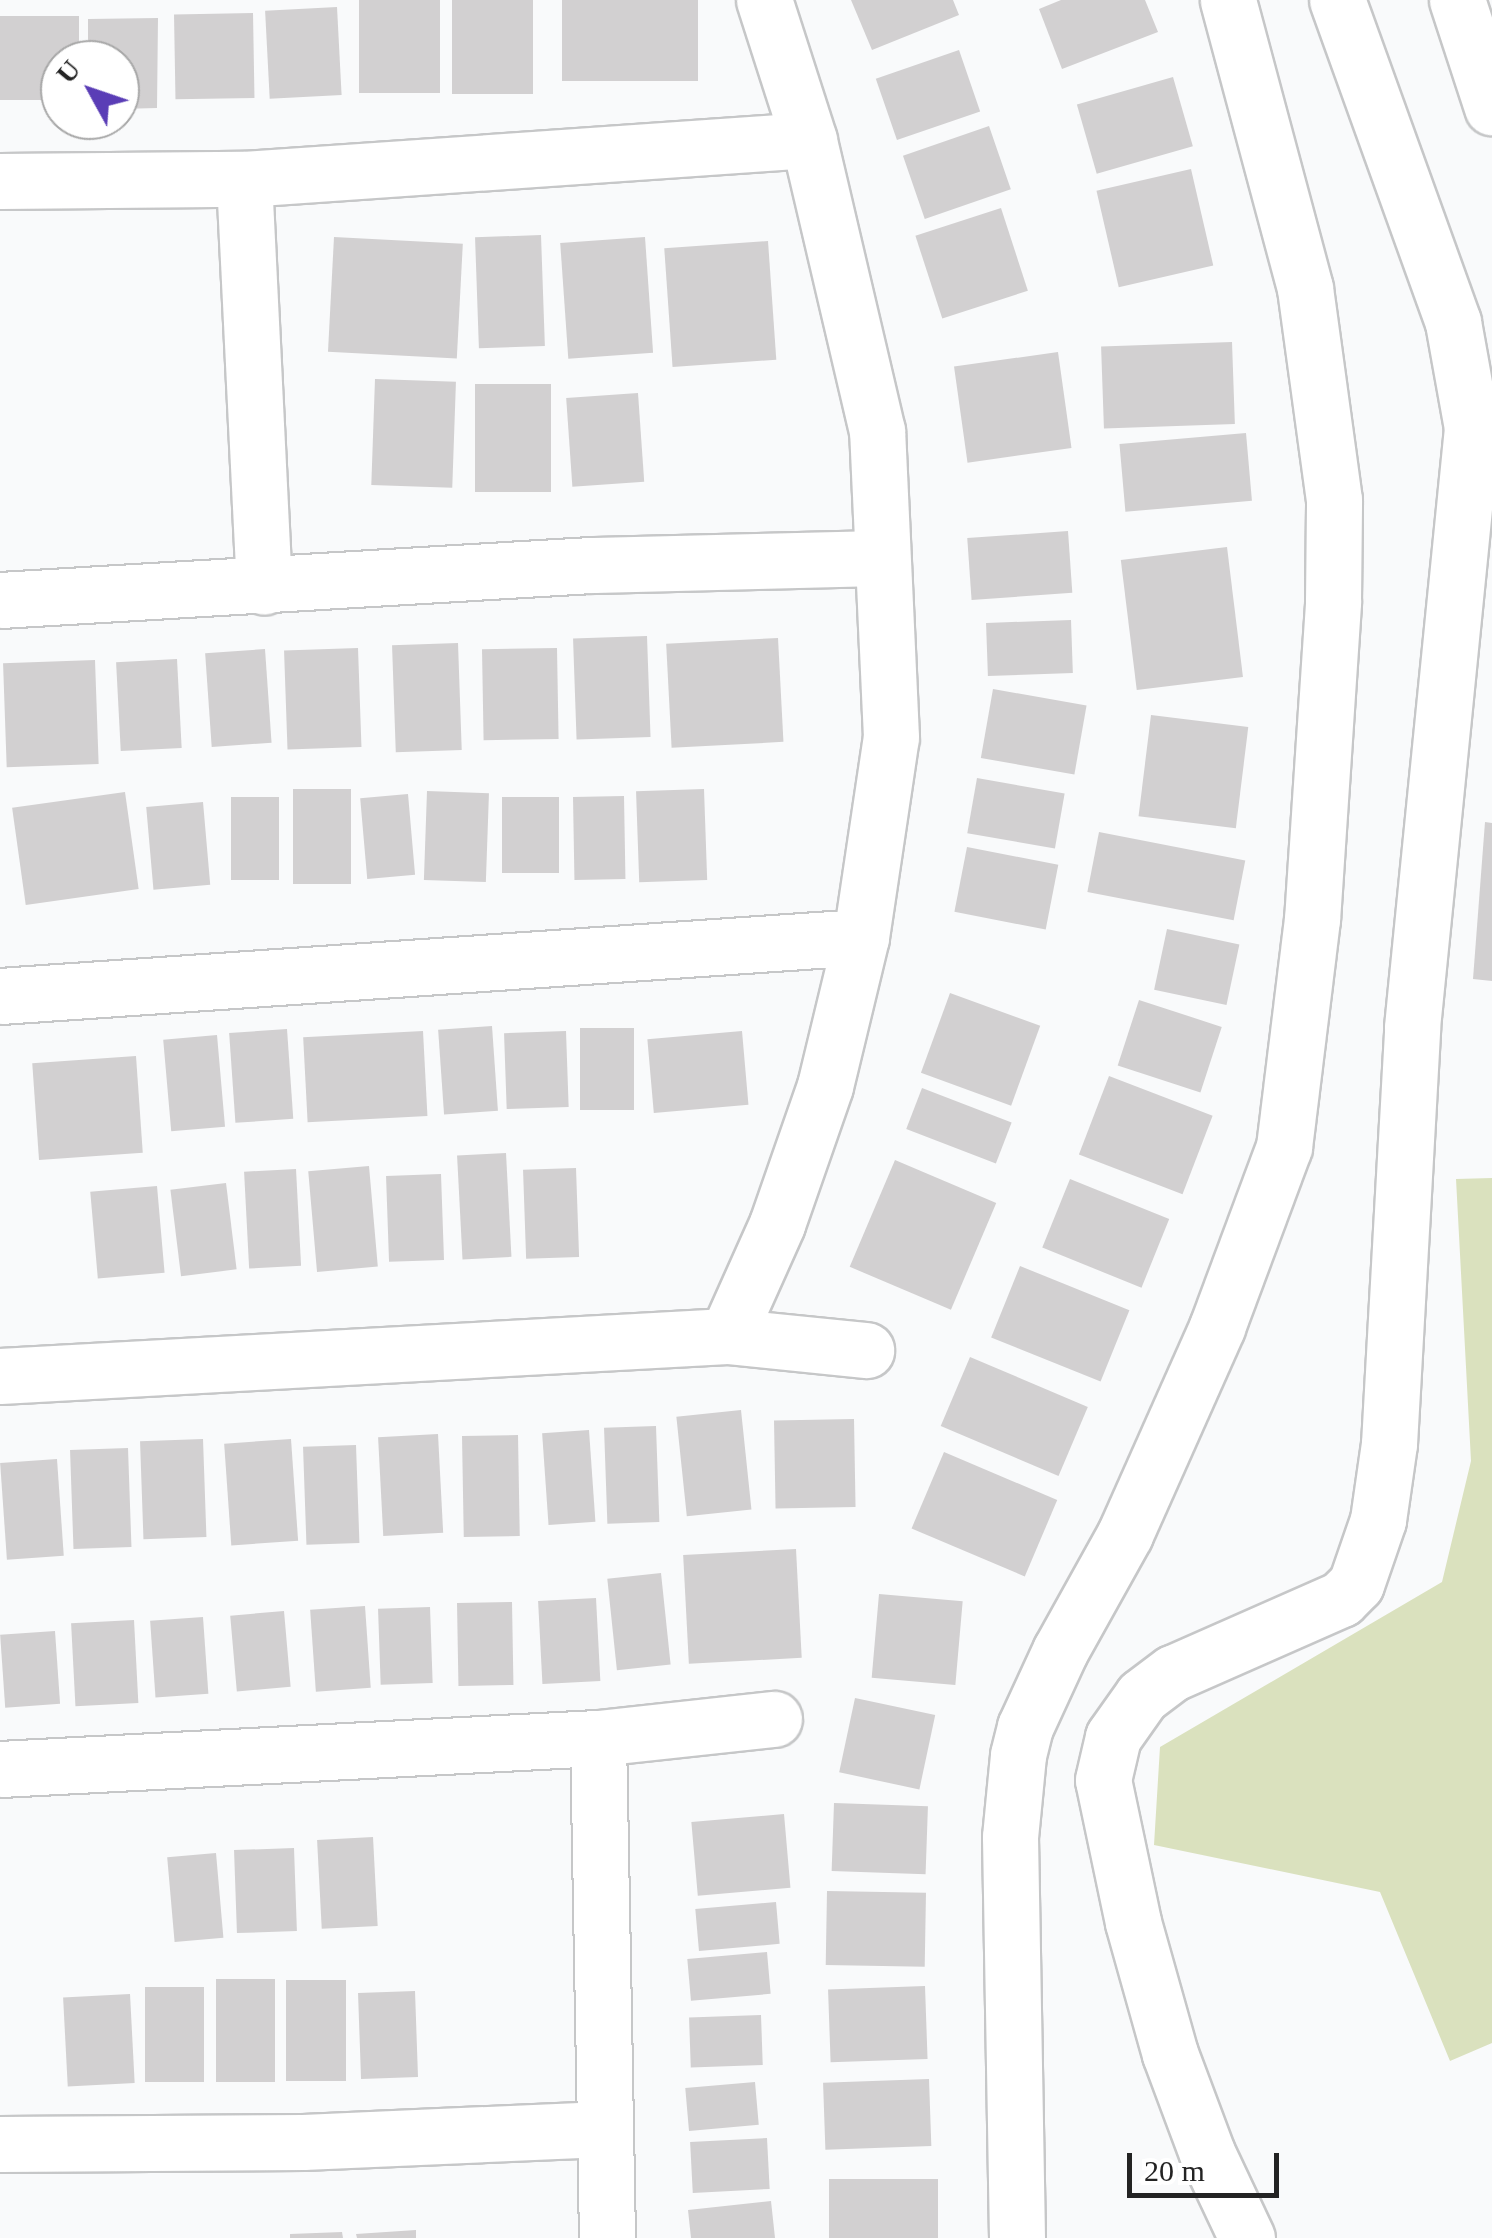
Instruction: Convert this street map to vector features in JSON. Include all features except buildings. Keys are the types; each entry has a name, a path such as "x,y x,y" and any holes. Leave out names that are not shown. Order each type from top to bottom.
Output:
{"street":[{"path":"727,1336 777,1224 810,1132 861,937 891,738 877,431 809,140 764,0"},
{"path":"1017,2238 1010,1837 1018,1756 1053,1666 1125,1534 1217,1327 1279,1161 1288,1132 1312,920 1332,601 1334,500 1305,288 1228,0"},
{"path":"1248,2238 1207,2153 1170,2054 1133,1922 1104,1780 1113,1737 1142,1696 1173,1673 1342,1599 1356,1584 1378,1520 1389,1444 1412,1028 1472,428 1453,322 1337,0"},
{"path":"1472,14 1492,107"},
{"path":"0,181 244,179 809,140"},
{"path":"244,179 264,587"},
{"path":"0,600 264,587 592,564 882,558"},
{"path":"0,996 861,937"},
{"path":"0,1376 727,1336 866,1350"},
{"path":"0,1769 598,1738 774,1719"},
{"path":"598,1738 607,2238"},
{"path":"0,2144 303,2142 604,2129"}],"green space":[{"path":"1492,1178 1492,2043 1450,2061 1380,1892 1154,1845 1160,1747 1442,1582 1471,1461 1456,1179"}]}
